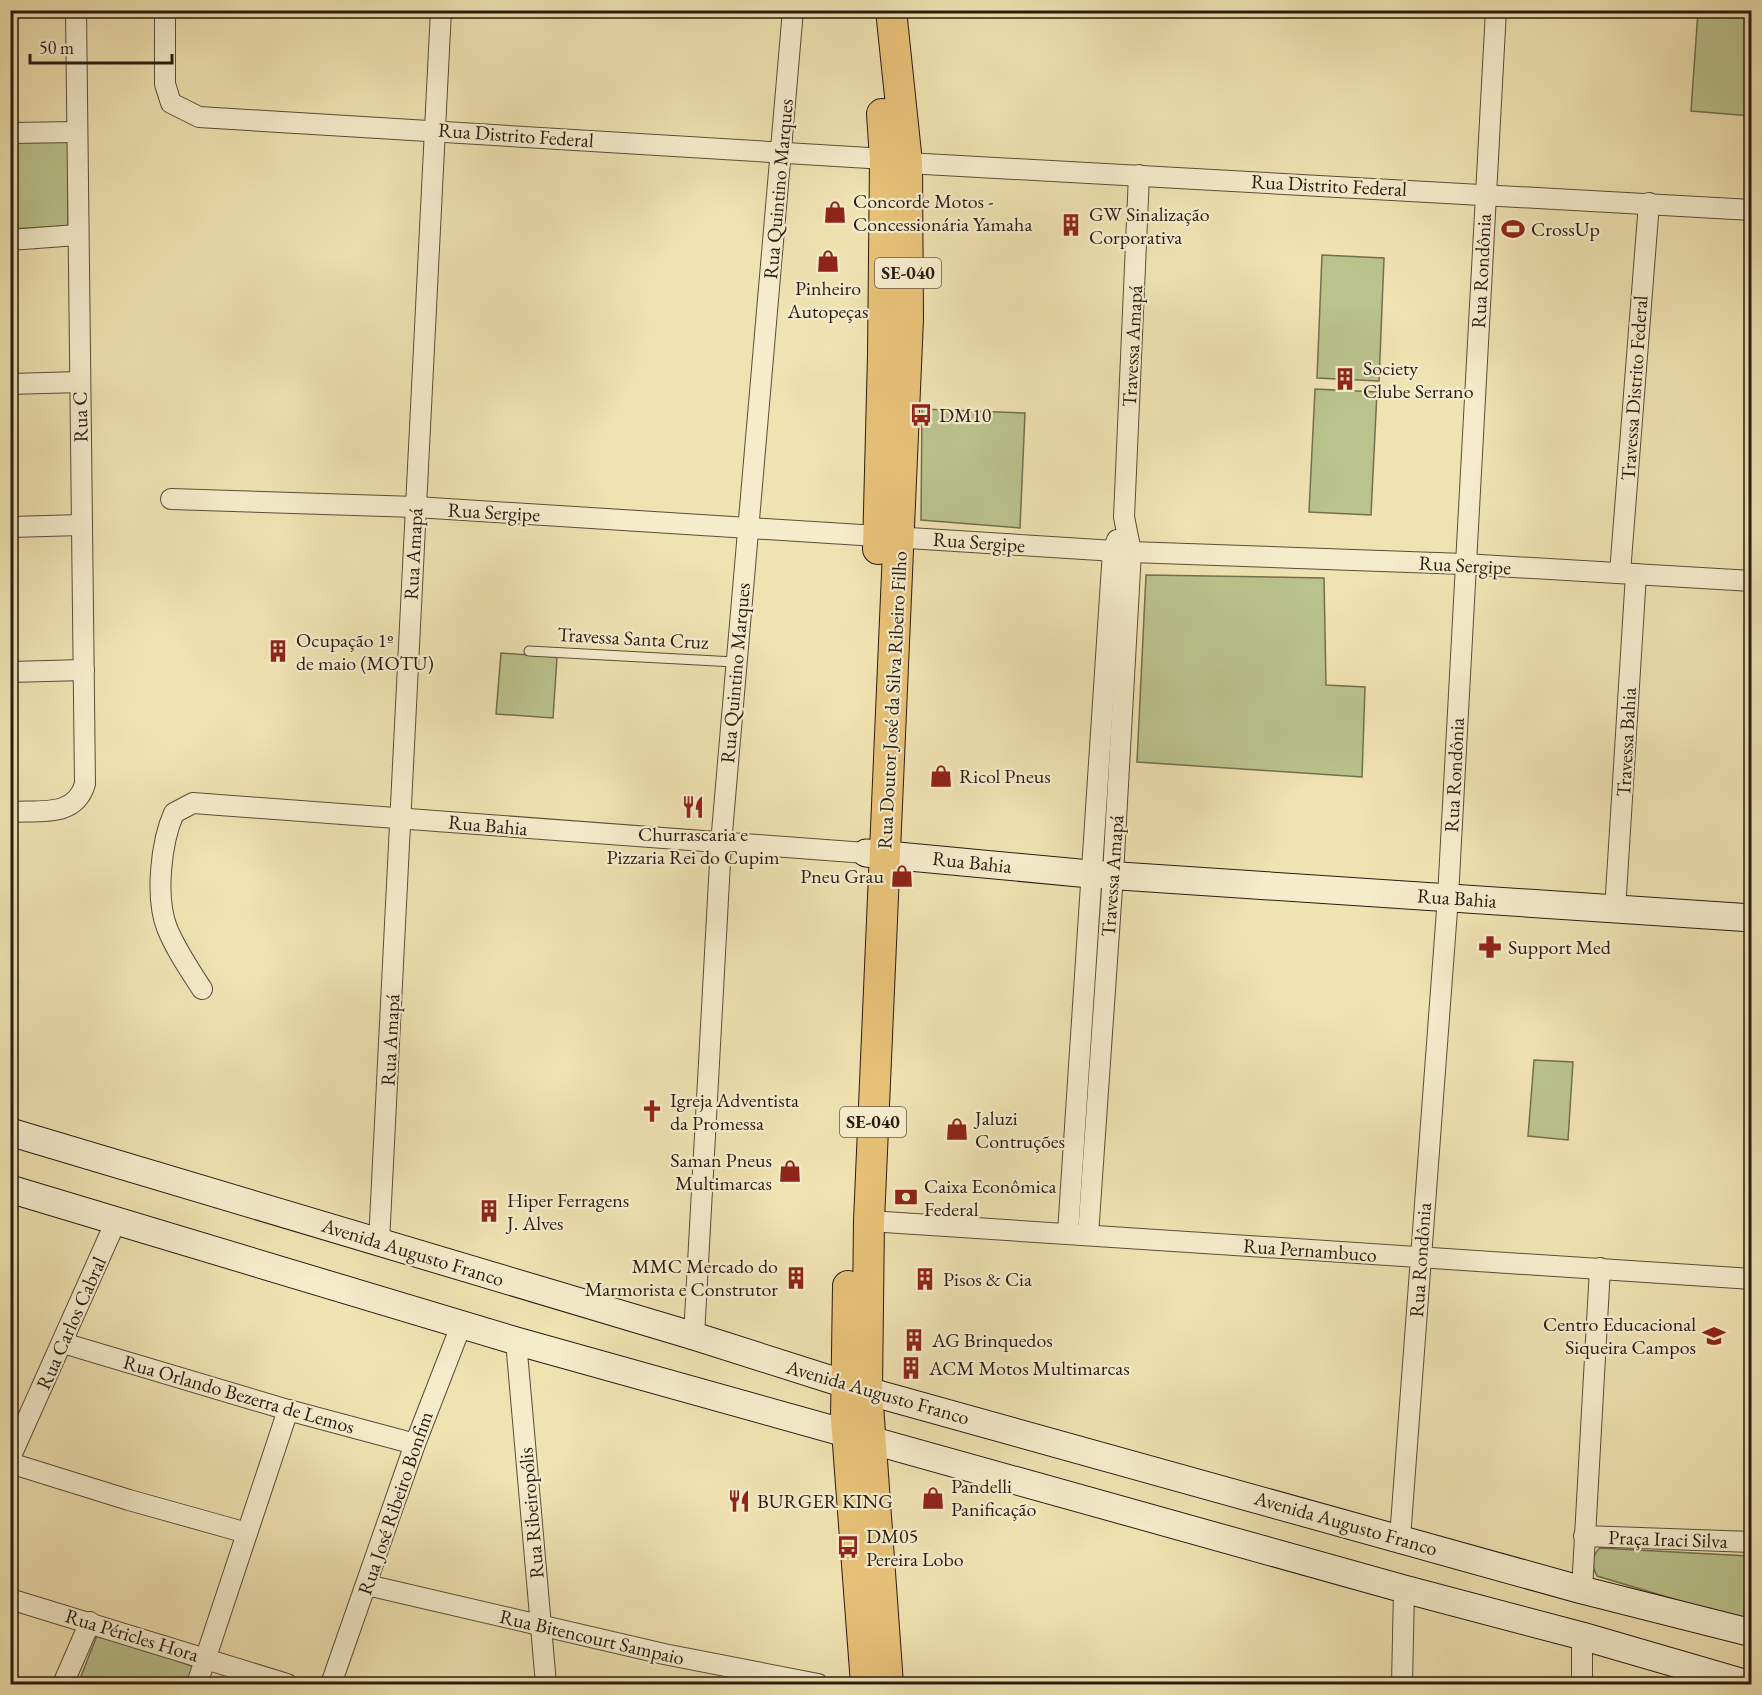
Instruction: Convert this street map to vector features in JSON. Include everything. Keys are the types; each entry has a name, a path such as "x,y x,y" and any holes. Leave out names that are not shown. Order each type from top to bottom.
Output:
{"main road":[{"name":"Rua Doutor José da Silva Ribeiro Filho","path":"872,10 896,161"},
{"name":"Rua Doutor José da Silva Ribeiro Filho","path":"856,1388 889,536 896,161 891,10"},
{"name":"Rua Doutor José da Silva Ribeiro Filho","path":"856,1388 869,1221 876,854"},
{"name":"Rua Bahia","path":"876,854 1101,874 1752,918"},
{"name":"Avenida Augusto Franco","path":"10,1132 694,1336 856,1388 1582,1590 1752,1633"},
{"path":"10,1190 462,1323 516,1341 1404,1589 1582,1636 1747,1684"},
{"name":"SE-040","path":"856,1388 866,1684"},
{"name":"SE-040","path":"858,1435 888,1684"}],"street":[{"name":"Rua C","path":"10,812 60,809 74,804 81,796 85,784 76,10"},
{"name":"Rua Distrito Federal","path":"165,10 165,84 171,103 199,117 434,130 896,161 1752,210"},
{"name":"Rua Amapá","path":"379,1242 441,10"},
{"name":"Rua Quintino Marques","path":"694,1336 721,844 793,10"},
{"name":"Rua Rondônia","path":"1400,1538 1448,897 1464,564 1496,10"},
{"path":"10,133 77,132"},
{"name":"Travessa Amapá","path":"1068,1233 1101,874 1124,517 1139,174"},
{"name":"Travessa Distrito Federal","path":"1628,573 1649,203"},
{"path":"10,240 77,235"},
{"path":"10,384 80,382"},
{"name":"Rua Sergipe","path":"171,499 416,507 748,526 1122,552 1464,564 1752,581"},
{"path":"10,527 81,525"},
{"name":"Travessa Bahia","path":"1615,909 1628,573"},
{"path":"10,672 84,670"},
{"name":"Rua Bahia","path":"202,989 176,949 166,925 162,902 162,867 168,827 174,813 193,803 876,854"},
{"name":"Travessa Amapá","path":"1088,1235 1101,874"},
{"name":"Rua Carlos Cabral","path":"10,1458 116,1221"},
{"name":"Rua Pernambuco","path":"869,1221 1752,1279"},
{"path":"1582,1590 1600,1268"},
{"name":"Rua José Ribeiro Bonfim","path":"331,1684 415,1444 462,1323"},
{"name":"Rua Ribeiropólis","path":"516,1341 546,1684"},
{"name":"Rua Orlando Bezerra de Lemos","path":"63,1343 288,1410 415,1444"},
{"path":"197,1684 288,1410"},
{"path":"10,1463 129,1500 248,1533"},
{"name":"Praça Iraci Silva","path":"1584,1536 1752,1542"},
{"name":"Rua Bitencourt Sampaio","path":"367,1585 664,1654 818,1684"},
{"path":"1402,1684 1404,1589"},
{"name":"Rua Péricles Hora","path":"10,1599 287,1684"},
{"path":"63,1684 90,1622"},
{"path":"1582,1636 1582,1684"}],"lane":[{"name":"Travessa Santa Cruz","path":"530,651 735,662"}],"green space":[{"path":"1698,11 1751,11 1751,116 1691,111"},
{"path":"69,139 68,226 11,229 11,143"},
{"path":"1322,255 1384,258 1379,381 1317,378"},
{"path":"1315,389 1377,392 1371,515 1309,512"},
{"path":"922,409 1025,413 1020,528 921,520"},
{"path":"1146,575 1324,578 1326,685 1365,687 1362,777 1137,762"},
{"path":"501,653 557,657 553,718 496,714"},
{"path":"1534,1060 1573,1062 1568,1140 1528,1136"},
{"path":"1600,1548 1748,1556 1744,1620 1597,1576 1593,1561"},
{"path":"98,1633 198,1668 193,1684 78,1684"}],"shaded area":[{"path":"11,900 18,984 10,991"}],"waterway":[{"path":"1080,1211 1086,1106"}],"place":[{"name":"Concorde Motos - Concessionária Yamaha","path":"835,212"},
{"name":"GW Sinalização Corporativa","path":"1071,225"},
{"name":"CrossUp","path":"1513,229"},
{"name":"Pinheiro Autopeças","path":"828,261"},
{"name":"Society Clube Serrano","path":"1345,379"},
{"name":"DM10","path":"921,415"},
{"name":"Ocupação 1º de maio (MOTU)","path":"278,651"},
{"name":"Ricol Pneus","path":"941,776"},
{"name":"Churrascaria e Pizzaria Rei do Cupim","path":"693,807"},
{"name":"Pneu Grau","path":"902,876"},
{"name":"Support Med","path":"1490,947"},
{"name":"Igreja Adventista da Promessa","path":"652,1111"},
{"name":"Jaluzi Contruções","path":"957,1129"},
{"name":"Saman Pneus Multimarcas","path":"790,1171"},
{"name":"Caixa Econômica Federal","path":"906,1197"},
{"name":"Hiper Ferragens J. Alves","path":"489,1211"},
{"name":"MMC Mercado do Marmorista e Construtor","path":"796,1278"},
{"name":"Pisos & Cia","path":"925,1279"},
{"name":"Centro Educacional Siqueira Campos","path":"1714,1336"},
{"name":"AG Brinquedos","path":"914,1340"},
{"name":"ACM Motos Multimarcas","path":"911,1368"},
{"name":"Pandelli Panificação","path":"933,1498"},
{"name":"BURGER KING","path":"739,1501"},
{"name":"DM05 Pereira Lobo","path":"848,1547"}]}
